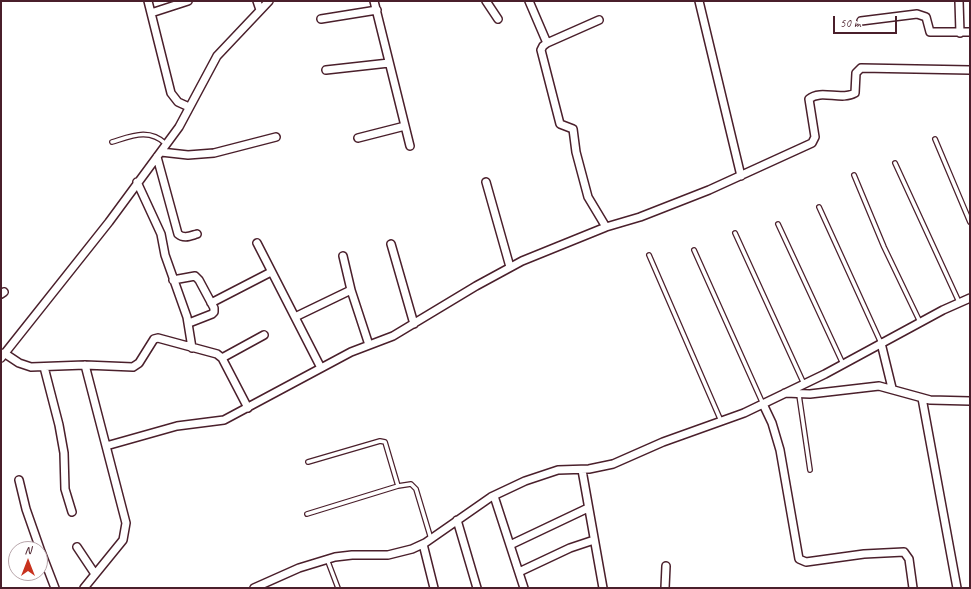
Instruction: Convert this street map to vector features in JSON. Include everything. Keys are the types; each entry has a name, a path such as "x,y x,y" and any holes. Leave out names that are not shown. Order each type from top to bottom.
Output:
{"street":[{"path":"148,1 171,93 178,102 189,107"},
{"path":"151,13 188,1"},
{"path":"257,1 260,10"},
{"path":"248,408 222,358 217,354 156,338 135,366 26,366 3,355 109,222 137,182 159,155 179,127 217,56 269,1"},
{"path":"374,1 410,146"},
{"path":"486,1 498,19"},
{"path":"529,1 547,43"},
{"path":"699,1 741,176"},
{"path":"959,1 960,32"},
{"path":"321,19 376,10"},
{"path":"861,20 917,14 926,16 930,32 970,32"},
{"path":"599,20 547,43 541,50 541,56 560,124 573,129 576,152 588,197 606,226"},
{"path":"326,70 389,63"},
{"path":"106,446 177,426 224,420 351,352 392,336 510,267 606,226 640,217 710,190 815,140 809,99 818,95 846,96 855,93 858,70 861,68 970,70"},
{"path":"358,138 405,126"},
{"path":"159,155 214,154 276,137"},
{"path":"159,155 178,234 187,237 196,234"},
{"path":"137,182 161,234 165,255 189,323 192,348"},
{"path":"486,182 510,267"},
{"path":"257,243 321,368"},
{"path":"391,244 414,324"},
{"path":"343,256 351,290 369,345"},
{"path":"211,303 271,272"},
{"path":"173,280 195,276 199,280 214,308 214,312 212,314 189,323"},
{"path":"295,318 351,290"},
{"path":"254,588 299,568 327,559 352,555 394,554 422,544 494,496 543,474 558,470 582,470 613,464 663,442 763,404 843,364 959,302 970,298"},
{"path":"222,358 264,335"},
{"path":"881,343 892,388"},
{"path":"84,588 123,540 126,532 126,517 85,365"},
{"path":"44,367 59,424 64,453 65,489 72,512"},
{"path":"785,393 799,395 879,386 892,388 922,398 970,401"},
{"path":"922,398 957,588"},
{"path":"763,404 772,423 778,444 799,559 806,562 857,555 904,552 909,559 914,588"},
{"path":"582,470 603,588"},
{"path":"19,480 26,509 37,541"},
{"path":"494,496 524,588"},
{"path":"510,545 588,508"},
{"path":"457,520 477,588"},
{"path":"519,572 570,548 594,540"},
{"path":"422,544 434,588"},
{"path":"77,547 95,574"},
{"path":"665,588 666,566"},
{"path":"48,570 55,588"}],"lane":[{"path":"112,142 136,134 147,134 161,139 166,144"},
{"path":"935,139 970,222"},
{"path":"895,163 959,302"},
{"path":"854,175 884,247 920,322"},
{"path":"819,207 881,343"},
{"path":"778,224 843,364"},
{"path":"735,233 804,384"},
{"path":"694,250 763,404"},
{"path":"649,255 721,421"},
{"path":"799,395 810,470"},
{"path":"308,462 380,441 384,442 398,486"},
{"path":"307,514 398,486 411,484 416,489 431,539"},
{"path":"327,559 338,588"}]}
